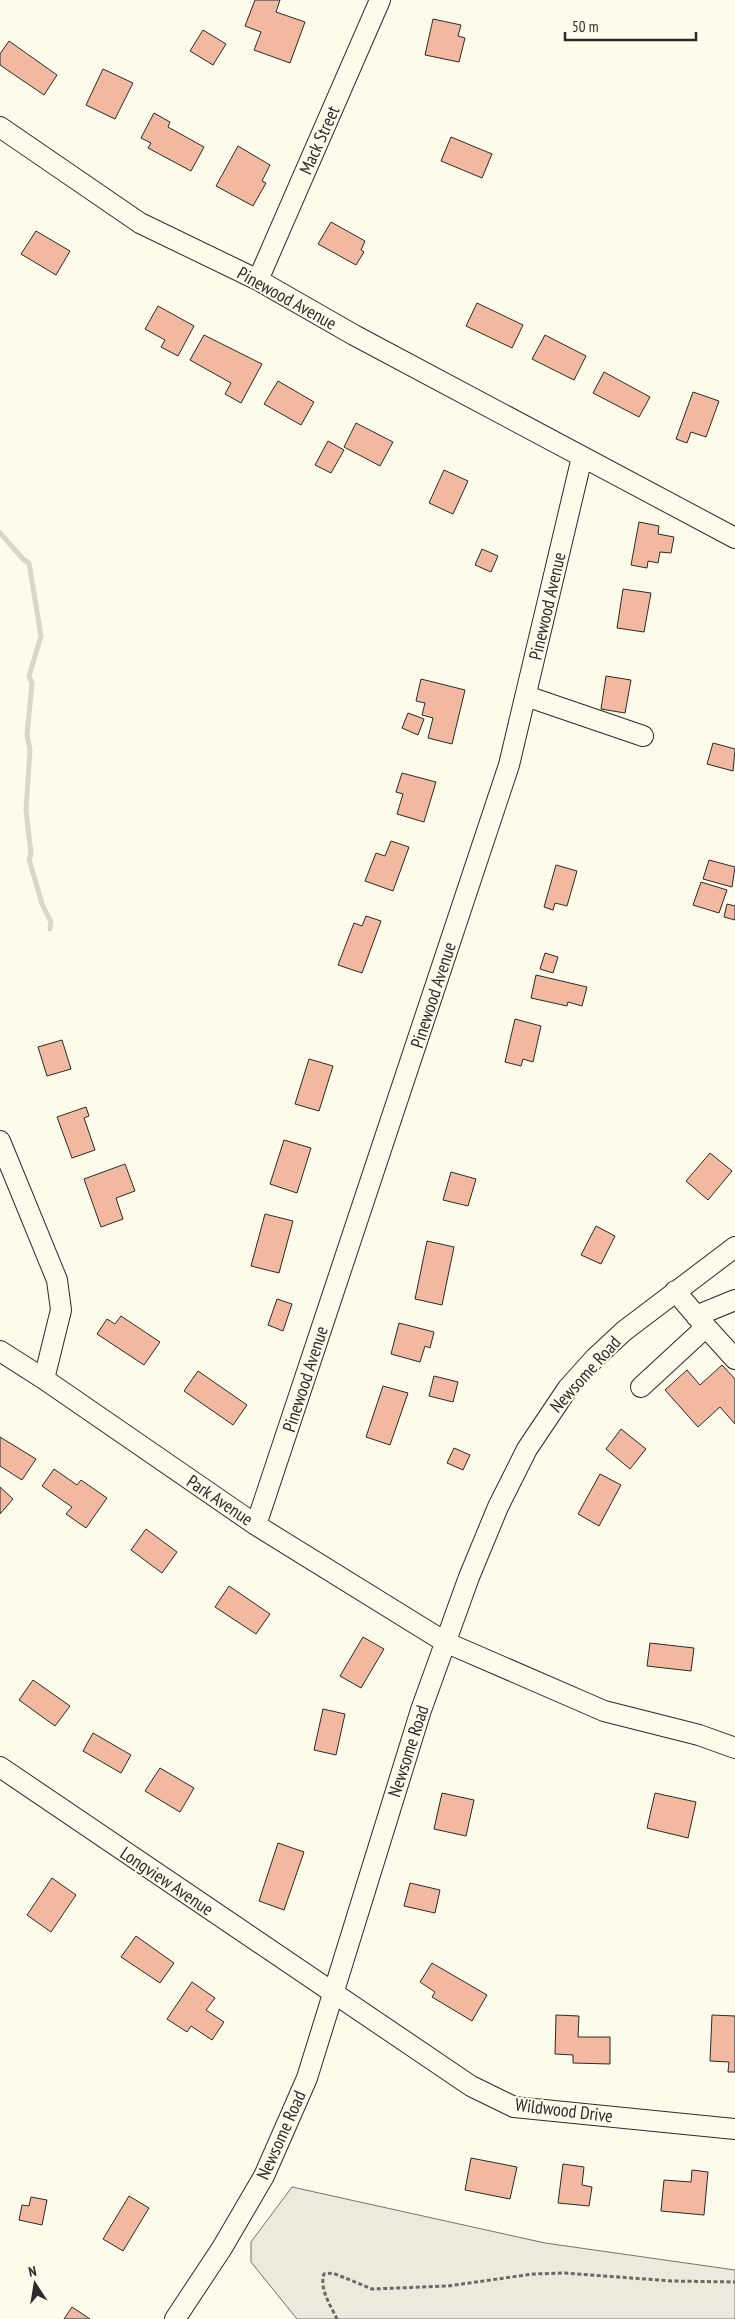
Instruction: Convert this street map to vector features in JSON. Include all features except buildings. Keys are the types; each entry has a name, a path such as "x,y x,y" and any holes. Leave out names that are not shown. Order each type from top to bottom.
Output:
{"street":[{"name":"Mack Street","path":"258,280 380,0"},
{"name":"Pinewood Avenue","path":"0,127 140,223 258,280 354,335 735,538"},
{"name":"Pinewood Avenue","path":"256,1525 509,765 582,457"},
{"path":"526,696 642,736"},
{"path":"0,1141 57,1280 61,1310 44,1379"},
{"name":"Newsome Road","path":"176,2319 222,2248 264,2176 307,2078 402,1769 445,1642 498,1507 527,1449 544,1421 568,1388 595,1358 624,1331 735,1247"},
{"path":"675,1291 735,1359"},
{"path":"641,1387 701,1321 735,1300"},
{"name":"Park Avenue","path":"0,1351 44,1379 256,1525 445,1642 604,1711 699,1735 735,1748"},
{"name":"Longview Avenue","path":"0,1767 334,1994"},
{"name":"Wildwood Drive","path":"334,1994 471,2086 514,2107 735,2129"}],"path":[{"path":"337,2319 323,2289 322,2281 324,2274 333,2273 372,2288 448,2286 533,2274 565,2273 671,2281 735,2282"}],"shaded area":[{"path":"292,2187 545,2243 735,2270 735,2319 297,2319 251,2262 251,2242"}],"waterway":[{"path":"0,533 24,560 29,563 41,636 29,676 32,683 27,735 30,750 26,810 31,854 29,859 42,904 51,922 50,929"}]}
